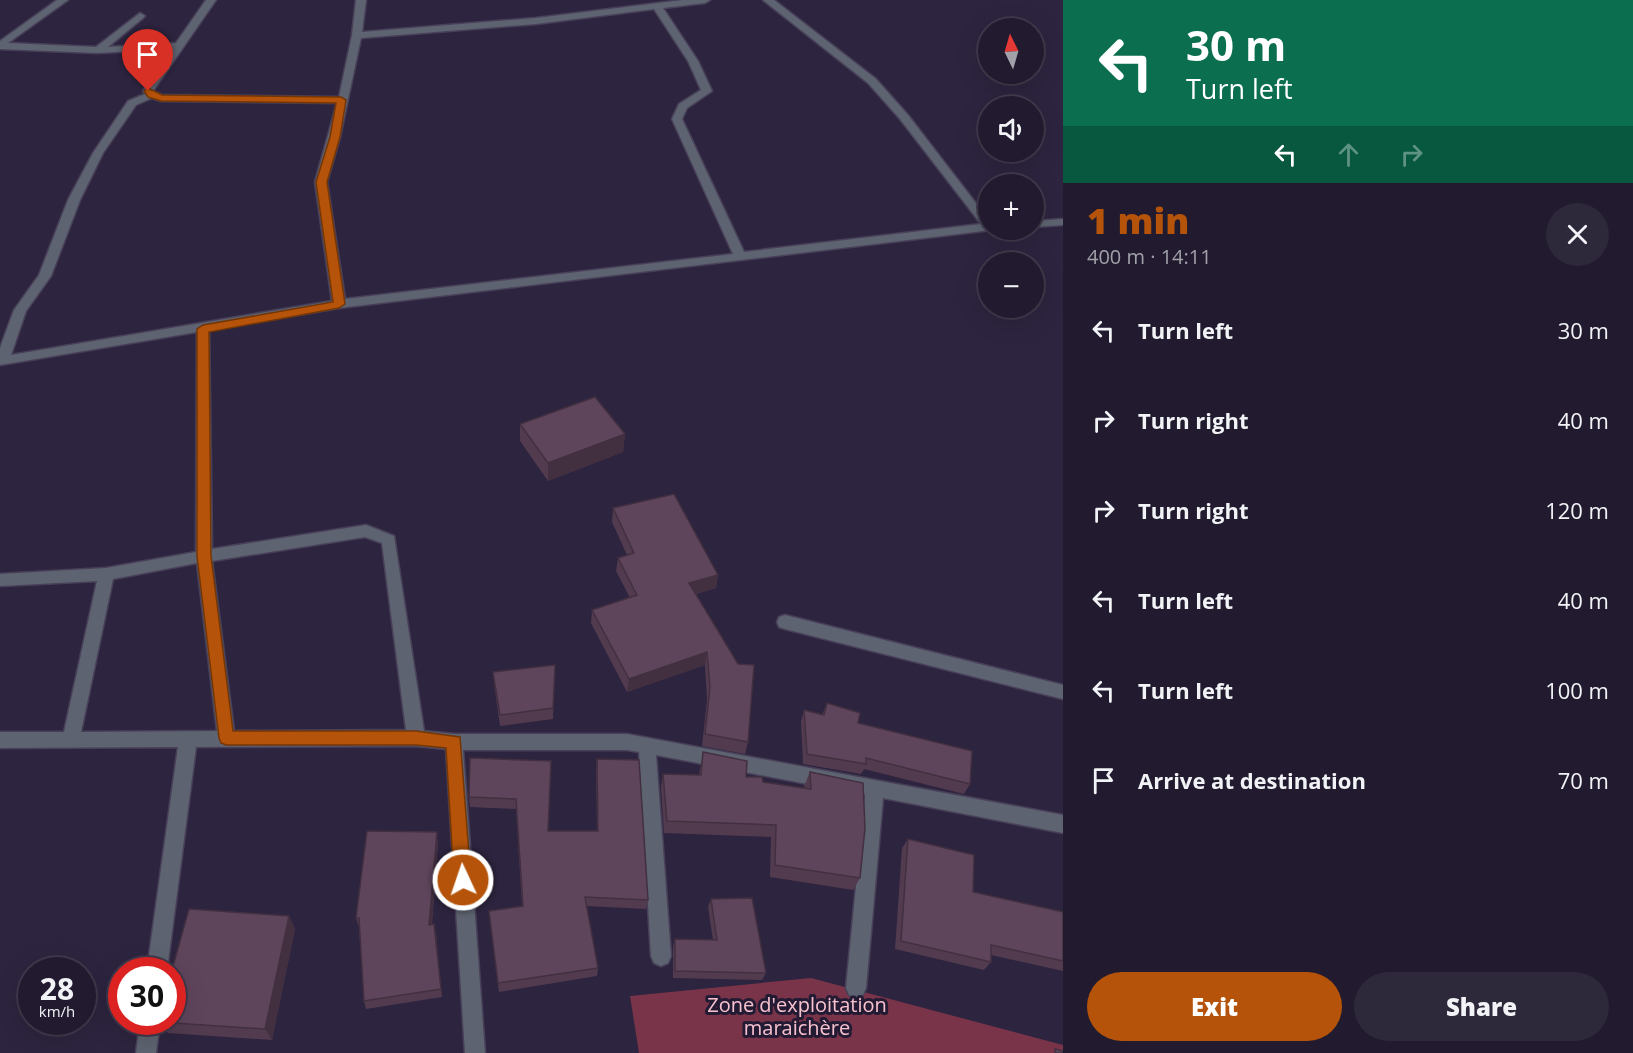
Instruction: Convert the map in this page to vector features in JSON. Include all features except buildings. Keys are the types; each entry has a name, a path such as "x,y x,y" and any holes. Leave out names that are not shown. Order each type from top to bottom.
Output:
{"street":[{"path":"2,42 63,0"},
{"path":"151,95 148,91 211,0"},
{"path":"339,304 321,182 335,137 341,100 357,36 361,0"},
{"path":"357,36 658,8 705,0"},
{"path":"768,0 872,81 904,117 978,213"},
{"path":"658,8 693,61 707,91 683,106 677,119 740,256"},
{"path":"98,50 140,16"},
{"path":"2,42 98,50 179,46"},
{"path":"341,100 161,98 151,95 132,104 98,153 74,200 45,276 20,310 1,361 203,329 339,304 978,227"},
{"path":"1044,223 1063,222"},
{"path":"203,329 204,556 226,738"},
{"path":"0,580 106,574 366,531 389,540 416,738"},
{"path":"71,738 106,574"},
{"path":"785,622 1063,692"},
{"path":"159,957 188,738"},
{"path":"0,740 416,738 454,742 627,742 647,748 1063,824"},
{"path":"454,742 475,1053"},
{"path":"647,748 661,956"},
{"path":"856,988 875,789"},
{"path":"146,1053 148,1035"}],"green space":[{"name":"Zone d'exploitation maraichère","path":"811,978 1063,1045 1063,1053 639,1053 630,996"}],"route":[{"path":"148,91 151,95 161,98 341,100 335,137 321,182 339,304 203,329 204,556 226,738 416,738 454,742 463,880"}]}
